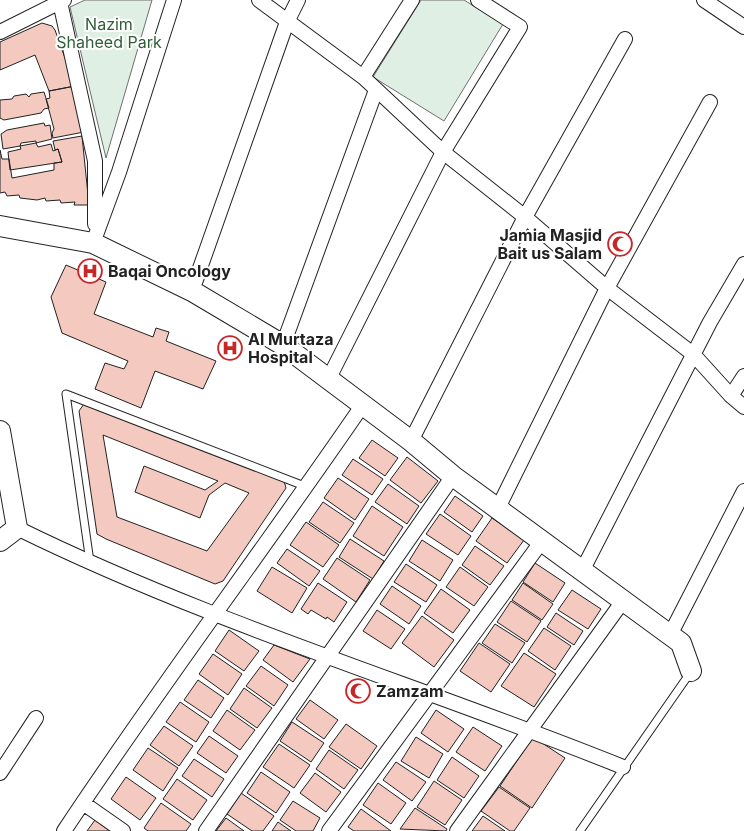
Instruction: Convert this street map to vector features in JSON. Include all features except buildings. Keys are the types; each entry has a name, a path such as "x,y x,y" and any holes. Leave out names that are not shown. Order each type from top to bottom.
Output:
{"street":[{"path":"94,243 119,172 174,0"},
{"path":"259,0 363,77 443,152 525,217 607,288 694,354 731,396 744,407"},
{"path":"192,291 287,22 298,0"},
{"path":"363,77 412,0"},
{"path":"328,380 443,152 520,27 478,0"},
{"path":"704,0 744,27"},
{"path":"0,32 60,1 95,161 94,243"},
{"path":"411,441 525,217 625,39"},
{"path":"283,345 376,90"},
{"path":"498,508 607,288 710,102"},
{"path":"0,226 94,243 192,291 283,345 411,441 453,476 681,643 691,671"},
{"path":"582,571 694,354 744,264"},
{"path":"731,396 744,376"},
{"path":"64,831 214,612 307,486 362,406"},
{"path":"0,431 17,528"},
{"path":"206,831 453,476"},
{"path":"670,635 744,490"},
{"path":"0,541 17,528"},
{"path":"17,528 91,565 328,657 530,730 624,767"},
{"path":"329,831 542,541"},
{"path":"457,831 623,601"},
{"path":"0,773 36,718"},
{"path":"83,803 123,831"}],"lane":[{"path":"91,565 66,394 307,486"},
{"path":"580,831 691,671"}],"green space":[{"name":"Nazim Shaheed Park","path":"85,0 152,0 106,158 70,7"},
{"path":"421,0 464,0 503,24 444,121 373,77"}],"place":[{"name":"Jamia Masjid Bait us Salam","path":"620,244"},
{"name":"Baqai Oncology","path":"90,271"},
{"name":"Al Murtaza Hospital","path":"230,348"},
{"name":"Zamzam","path":"358,691"}]}
